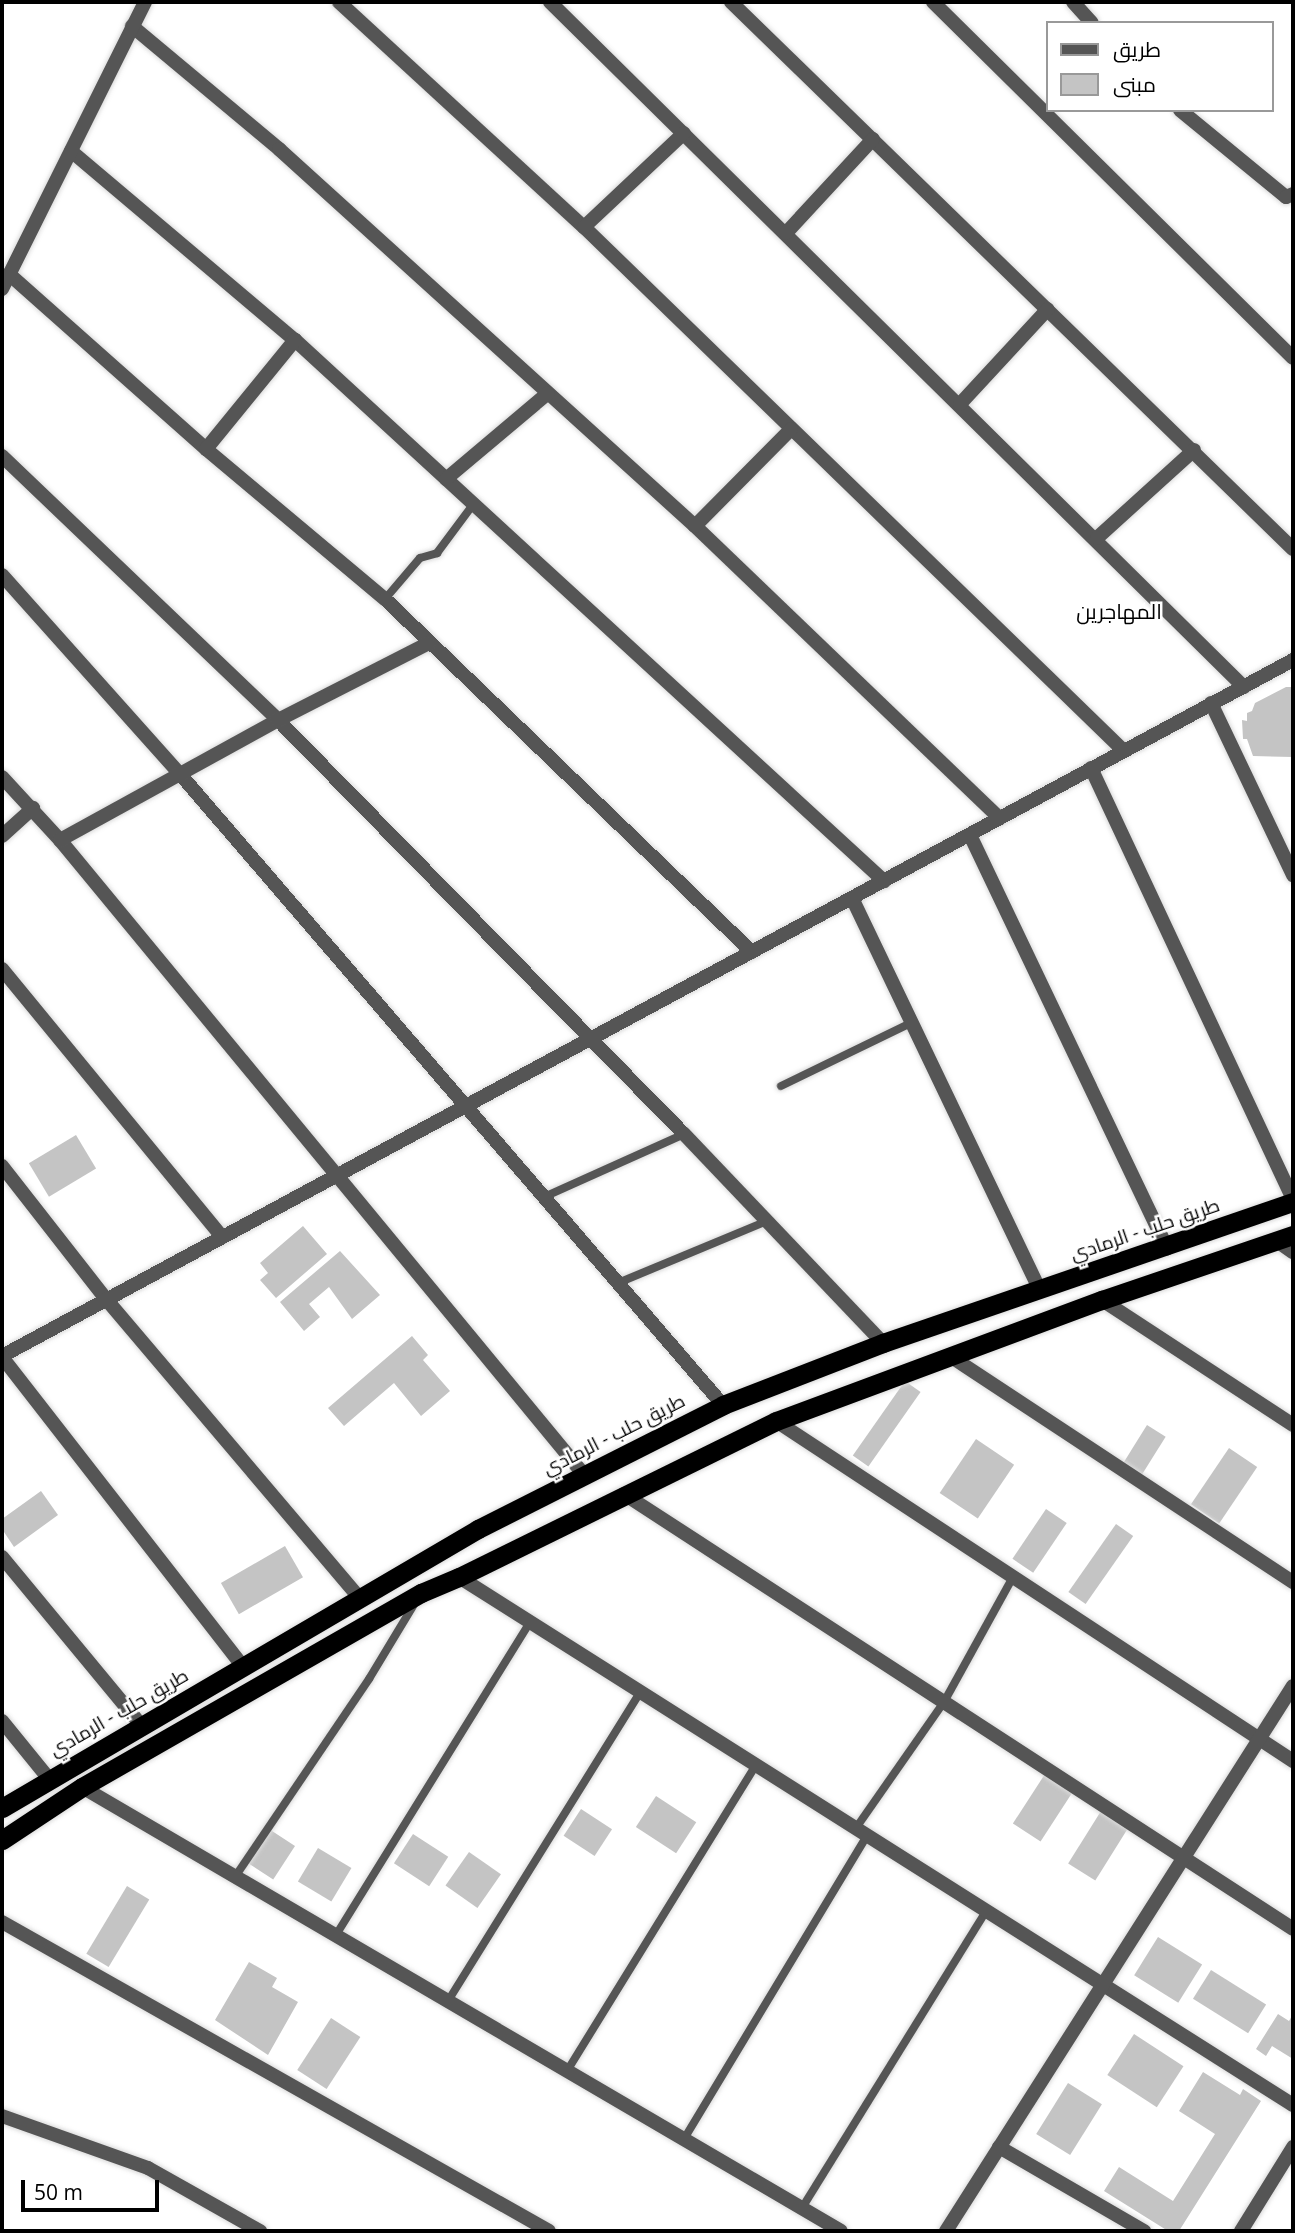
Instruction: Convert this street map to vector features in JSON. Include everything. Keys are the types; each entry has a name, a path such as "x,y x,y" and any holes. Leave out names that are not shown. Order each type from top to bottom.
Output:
{"highway":[{"name":"طريق حلب - الرمادي","path":"2,1808 478,1529 723,1405 883,1343 1167,1248 1293,1201"},
{"path":"2,1840 82,1787 421,1593 459,1577 776,1421 1102,1300 1288,1243"}],"street":[{"path":"2,289 145,2"},
{"path":"339,2 584,227 1124,751"},
{"path":"550,2 1097,538 1244,687"},
{"path":"731,2 1293,549"},
{"path":"933,2 1293,358"},
{"path":"1073,2 1089,21"},
{"path":"132,26 279,149 695,526 1000,818"},
{"path":"1182,112 1286,197 1293,194"},
{"path":"584,227 684,132"},
{"path":"786,233 873,139"},
{"path":"71,151 295,340 472,506 884,881"},
{"path":"9,274 206,449 385,599 752,952"},
{"path":"960,404 1048,309"},
{"path":"206,449 295,340"},
{"path":"446,479 548,393"},
{"path":"695,526 791,429"},
{"path":"1097,538 1194,450"},
{"path":"2,456 278,720 684,1133 883,1343"},
{"path":"2,575 180,774 723,1405"},
{"path":"60,840 278,720 429,643"},
{"path":"243,1667 2,1357 1293,660"},
{"path":"1211,703 1293,875"},
{"path":"1091,768 1293,1201"},
{"path":"2,777 60,840 335,1177 585,1476"},
{"path":"2,836 33,808"},
{"path":"970,835 1167,1248"},
{"path":"852,898 1040,1291"},
{"path":"2,969 222,1237"},
{"path":"2,1166 106,1299 359,1598"},
{"path":"1102,1300 1293,1426"},
{"path":"950,1356 1293,1582"},
{"path":"776,1421 1293,1761"},
{"path":"625,1494 1293,1929"},
{"path":"2,1557 142,1726"},
{"path":"459,1577 1293,2105"},
{"path":"946,2231 1293,1685"},
{"path":"2,1721 50,1780"},
{"path":"82,1787 841,2231"},
{"path":"2,1922 549,2231"},
{"path":"2,2116 148,2168 260,2231"},
{"path":"999,2147 1144,2231"},
{"path":"1241,2231 1293,2147"}],"lane":[{"path":"385,599 420,558 437,553 472,506"},
{"path":"781,1086 911,1023"},
{"path":"544,1198 684,1133"},
{"path":"618,1283 767,1221"},
{"path":"684,2139 862,1832 944,1702 1013,1577"},
{"path":"235,1877 369,1679 421,1593"},
{"path":"335,1936 530,1622"},
{"path":"448,2001 640,1692"},
{"path":"567,2071 756,1765"},
{"path":"802,2208 986,1910"}],"building":[{"path":"1286,687 1293,687 1293,757 1253,756 1247,739 1243,739 1242,720 1247,721 1247,713 1252,711 1255,703"},
{"path":"76,1135 96,1168 49,1197 29,1163"},
{"path":"303,1226 327,1254 276,1298 260,1280 268,1273 260,1263"},
{"path":"340,1251 380,1295 352,1319 329,1287 309,1304 320,1317 304,1331 280,1302"},
{"path":"412,1336 428,1355 423,1360 450,1391 421,1416 394,1383 344,1426 328,1408"},
{"path":"905,1381 921,1392 868,1466 853,1456"},
{"path":"1147,1425 1166,1437 1142,1475 1123,1463"},
{"path":"976,1439 1014,1465 978,1519 940,1493"},
{"path":"1229,1448 1257,1467 1219,1523 1191,1504"},
{"path":"41,1491 58,1515 14,1547 2,1529 2,1519"},
{"path":"1046,1509 1067,1523 1033,1573 1012,1559"},
{"path":"1116,1524 1133,1536 1086,1604 1068,1592"},
{"path":"285,1546 303,1577 239,1614 221,1583"},
{"path":"1045,1774 1073,1792 1041,1841 1013,1823"},
{"path":"656,1796 696,1822 676,1853 636,1827"},
{"path":"581,1809 612,1829 595,1856 564,1836"},
{"path":"1101,1811 1128,1828 1095,1881 1068,1864"},
{"path":"269,1829 295,1846 273,1879 247,1863"},
{"path":"413,1834 448,1857 429,1886 394,1863"},
{"path":"318,1848 351,1868 331,1902 298,1881"},
{"path":"469,1852 501,1874 477,1908 445,1886"},
{"path":"127,1886 149,1899 109,1967 86,1954"},
{"path":"1158,1937 1202,1965 1178,2003 1134,1975"},
{"path":"249,1962 277,1978 272,1987 298,2002 268,2055 215,2020"},
{"path":"1211,1970 1266,2004 1248,2033 1193,1999"},
{"path":"1278,2014 1289,2021 1293,2014 1293,2059 1272,2046 1266,2056 1256,2049"},
{"path":"331,2018 360,2037 327,2089 297,2070"},
{"path":"1134,2034 1183,2066 1157,2107 1107,2075"},
{"path":"1203,2072 1240,2095 1243,2089 1261,2101 1179,2231 1168,2231 1104,2191 1119,2167 1173,2201 1215,2134 1179,2111"},
{"path":"1068,2083 1102,2104 1070,2155 1036,2134"}],"district":[{"name":"المهاجرين","path":"1119,611"}]}
